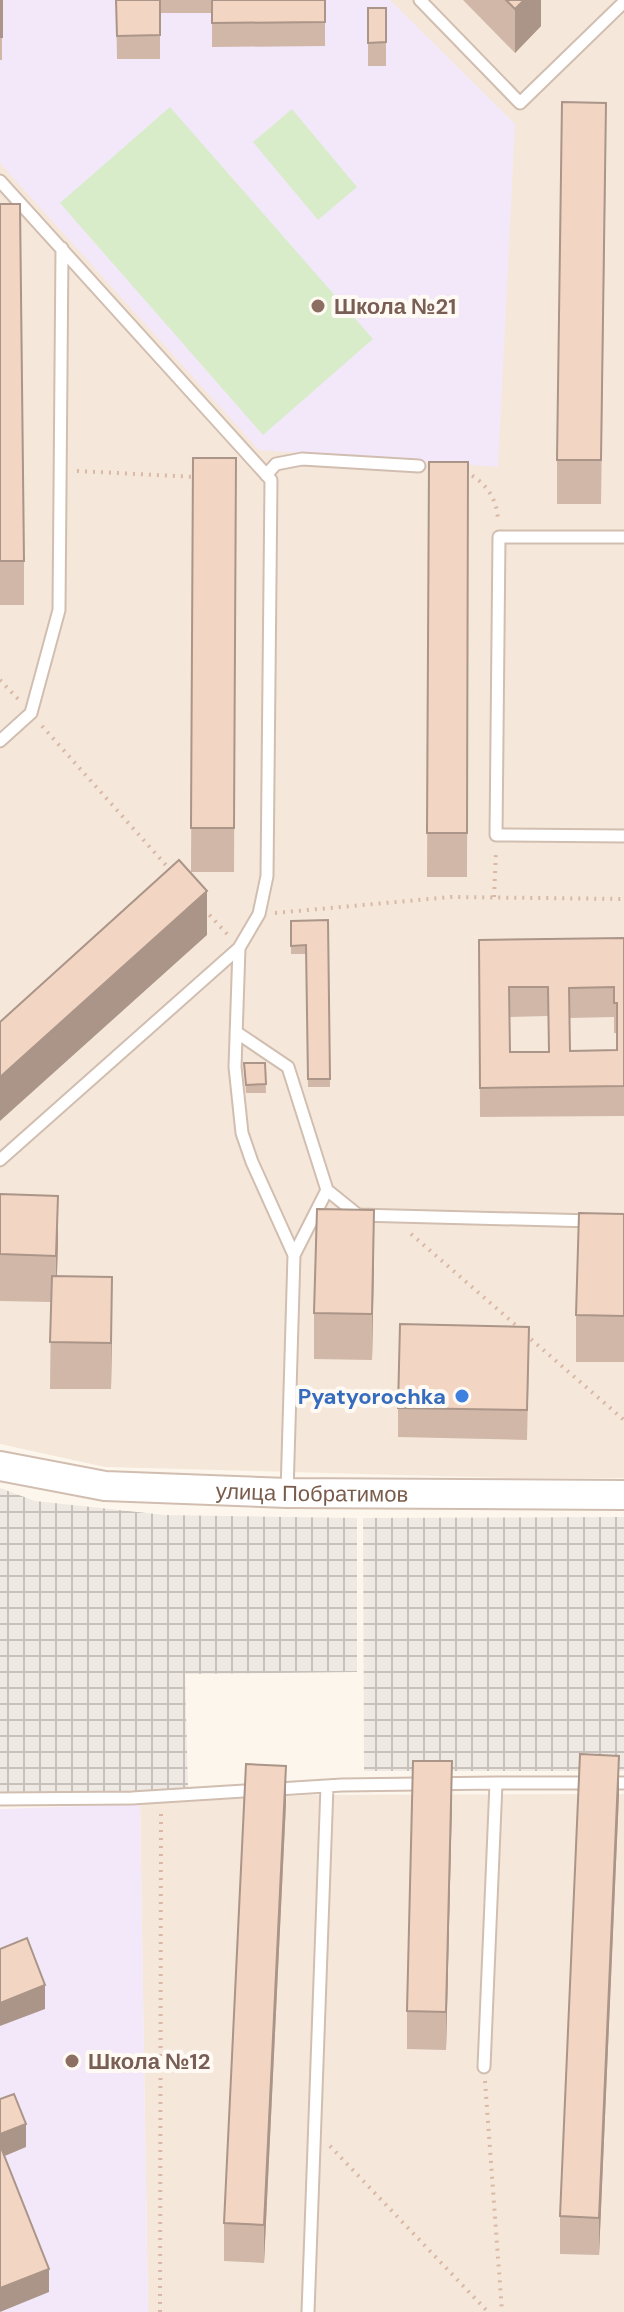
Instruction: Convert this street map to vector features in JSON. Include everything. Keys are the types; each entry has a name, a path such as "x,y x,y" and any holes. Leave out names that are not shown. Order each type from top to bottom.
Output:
{"street":[{"name":"улица Побратимов","path":"0,1466 105,1486 287,1493 624,1495"}],"lane":[{"path":"420,0 520,103 624,2"},
{"path":"0,181 271,480 267,876 259,914 239,948 0,1160"},
{"path":"0,741 31,713 59,610 62,248"},
{"path":"266,475 276,464 302,459 419,466"},
{"path":"624,537 499,537 496,835 624,836"},
{"path":"239,948 235,1067 242,1133 294,1255"},
{"path":"236,1032 288,1067 327,1190 358,1215 608,1221"},
{"path":"287,1493 294,1255 327,1190"},
{"path":"484,2067 496,1783"},
{"path":"0,1799 132,1798 327,1786 624,1783"},
{"path":"308,2312 327,1786"}],"path":[{"path":"419,466 468,472 490,489 498,512 499,537"},
{"path":"60,470 210,477"},
{"path":"0,680 176,878"},
{"path":"494,897 496,835"},
{"path":"259,914 451,897 624,899"},
{"path":"197,901 239,948"},
{"path":"391,1216 624,1420"},
{"path":"160,2312 161,1796"},
{"path":"484,2067 502,2312"},
{"path":"315,2129 488,2312"}],"shaded area":[{"path":"0,0 624,0 624,1478 105,1467 0,1444"},
{"name":"Школа №21","path":"0,0 390,0 515,124 498,467 259,450 0,163"},
{"path":"0,1488 35,1501 165,1515 357,1518 357,1672 185,1674 188,1788 113,1792 0,1792"},
{"path":"624,1517 624,1771 364,1771 363,1518"},
{"path":"624,1794 624,2312 148,2312 140,1804 307,1795"},
{"name":"Школа №12","path":"140,1804 148,2312 0,2312 0,1809"}],"green space":[{"path":"170,107 373,339 263,435 60,203"},
{"path":"292,109 357,187 318,220 253,142"}],"building":[{"path":"2,0 2,37 0,37"},
{"path":"116,0 160,0 160,35 117,36"},
{"path":"212,0 325,0 325,22 212,23"},
{"path":"506,0 524,0 515,9"},
{"path":"368,8 386,8 386,42 368,43"},
{"path":"562,102 606,103 601,460 557,460"},
{"path":"0,204 20,204 24,561 0,561"},
{"path":"193,458 236,458 234,828 191,828"},
{"path":"429,462 468,462 467,833 427,833"},
{"path":"179,860 207,891 0,1077 0,1022"},
{"path":"328,920 330,1079 308,1079 306,945 291,946 291,921"},
{"path":"624,938 624,1086 480,1088 479,940","holes":["509,987 548,987 549,1052 510,1052","614,987 617,1050 570,1051 569,988"]},
{"path":"244,1063 265,1063 266,1084 246,1085"},
{"path":"0,1194 58,1196 56,1256 0,1254"},
{"path":"317,1209 374,1210 372,1314 314,1313"},
{"path":"579,1213 624,1214 624,1316 576,1315"},
{"path":"52,1276 112,1277 111,1343 50,1342"},
{"path":"400,1324 529,1327 527,1410 398,1408"},
{"path":"580,1754 619,1756 599,2218 560,2216"},
{"path":"413,1761 452,1761 446,2012 407,2011"},
{"path":"246,1764 286,1766 264,2225 224,2223"},
{"path":"27,1938 45,1985 0,2003 0,1949"},
{"path":"14,2094 26,2124 0,2134 0,2099"},
{"path":"0,2145 49,2269 0,2288"}],"place":[{"name":"Школа №21","path":"318,306"},
{"name":"Pyatyorochka","path":"462,1396"},
{"name":"Школа №12","path":"72,2061"}]}
